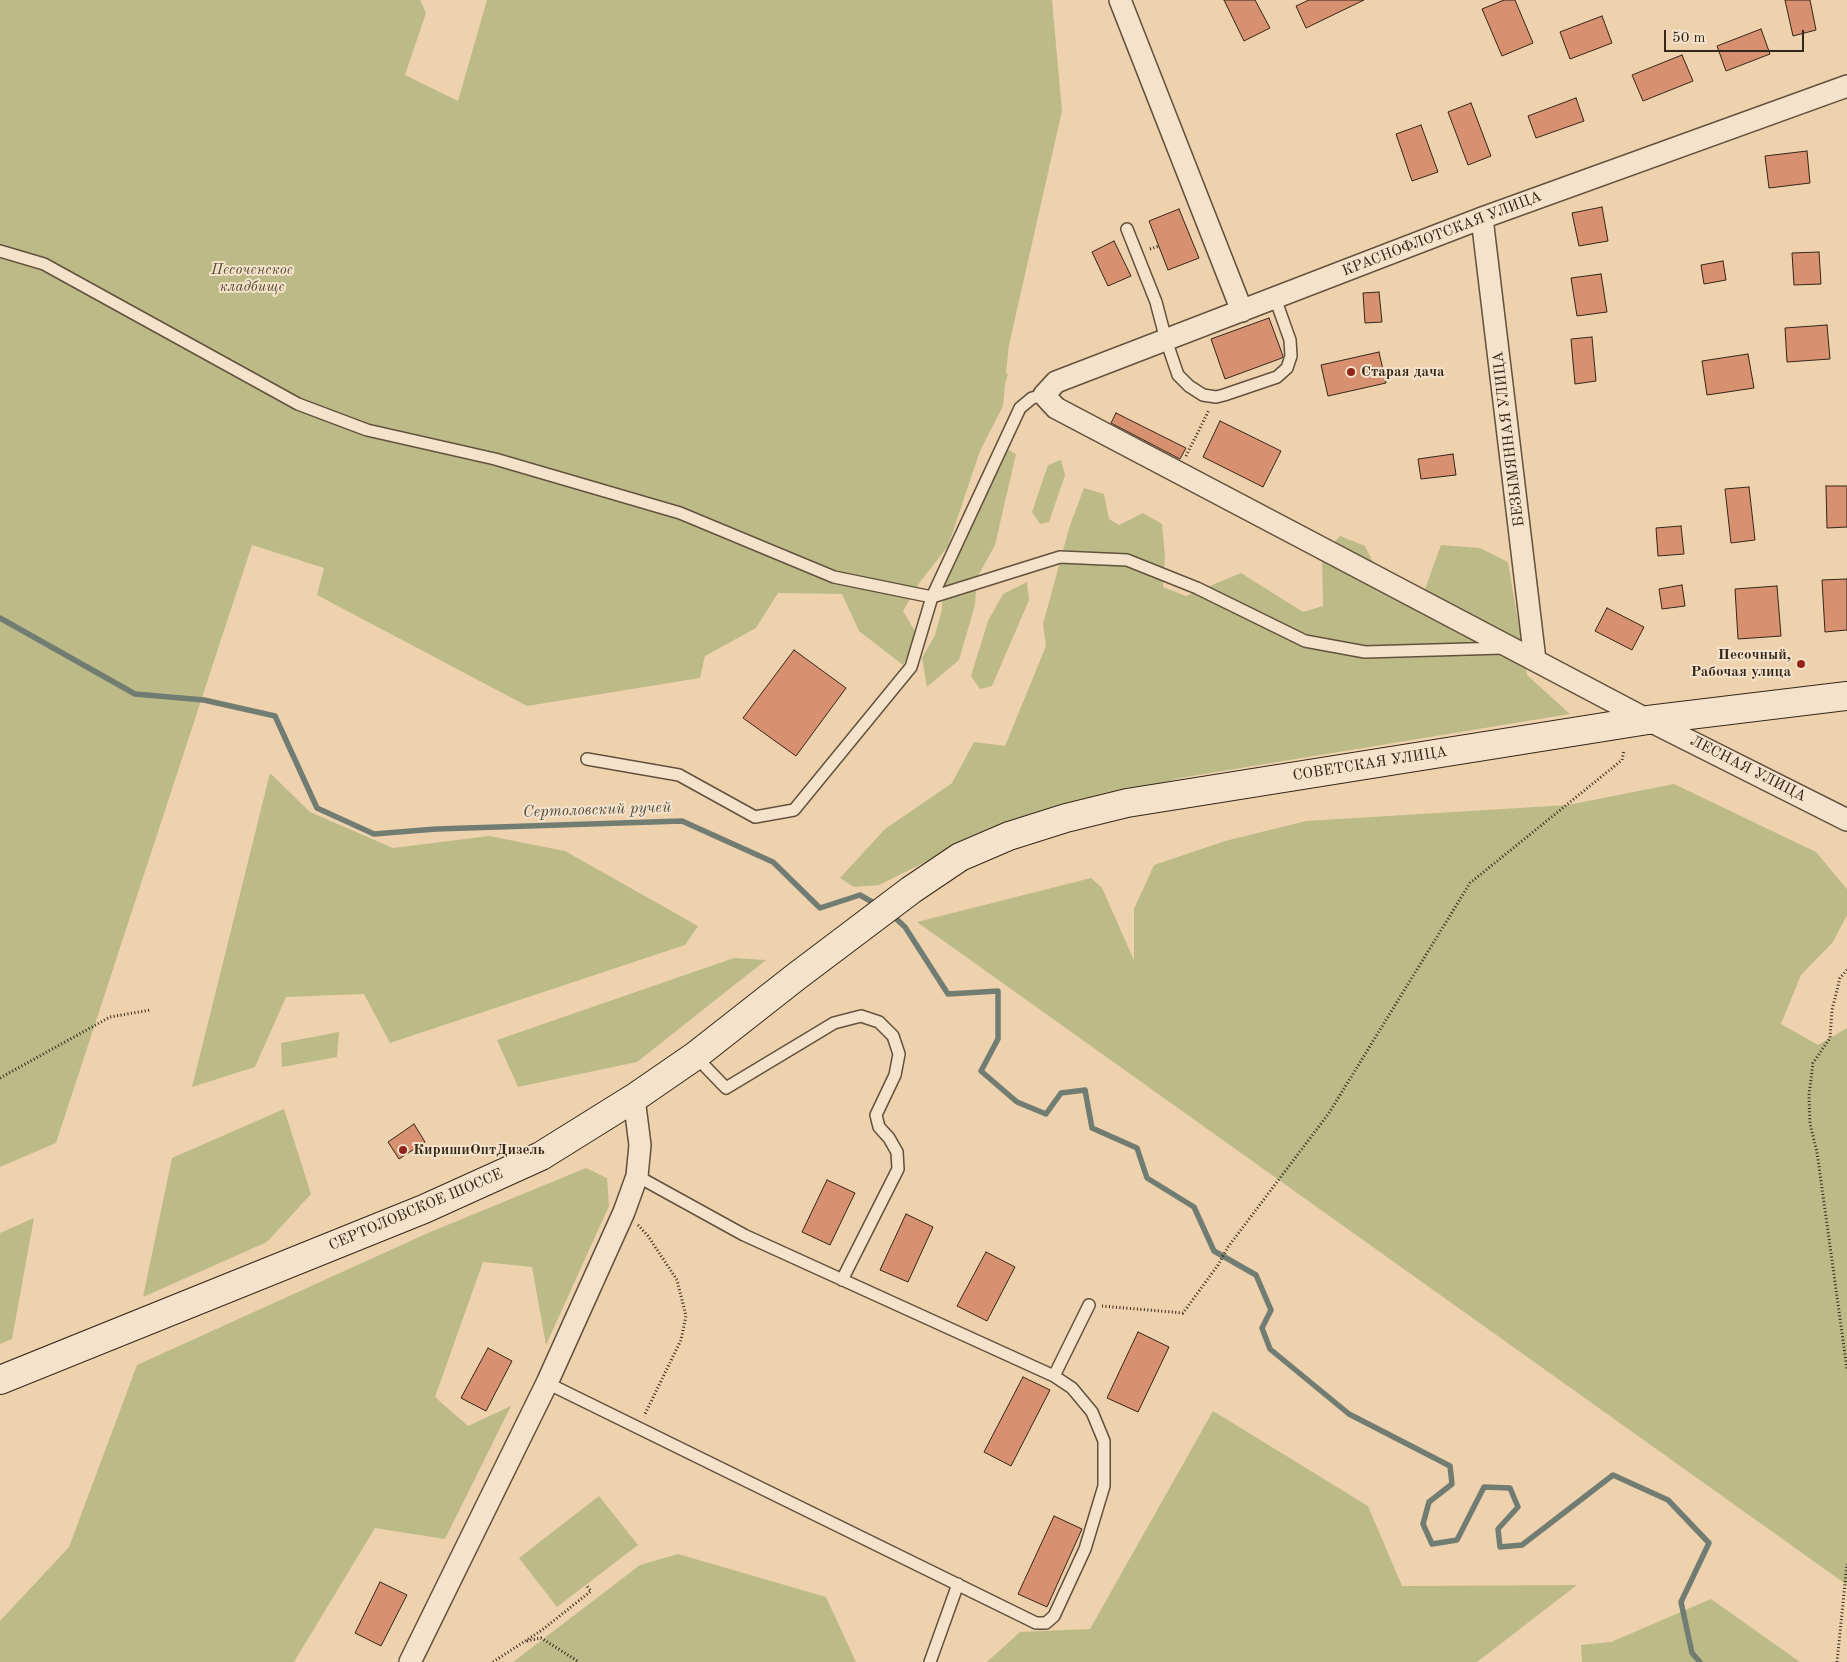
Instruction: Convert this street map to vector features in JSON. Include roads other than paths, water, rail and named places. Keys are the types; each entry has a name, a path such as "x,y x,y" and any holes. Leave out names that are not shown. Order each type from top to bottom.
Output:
{"main road":[{"name":"СОВЕТСКАЯ УЛИЦА","path":"845,939 911,890 960,858 1009,836 1066,818 1127,803 1648,720 1847,696"},
{"name":"СЕРТОЛОВСКОЕ ШОССЕ","path":"0,1380 450,1198 541,1156 634,1098 695,1056 845,939"}],"street":[{"path":"1120,0 1242,310"},
{"name":"КРАСНОФЛОТСКАЯ УЛИЦА","path":"1044,395 1056,382 1242,310 1482,218 1847,86"},
{"name":"БЕЗЫМЯННАЯ УЛИЦА","path":"1482,218 1535,660"},
{"name":"ЛЕСНАЯ УЛИЦА","path":"1044,395 1056,408 1648,720 1847,820"},
{"path":"410,1662 547,1383 624,1212 637,1176 640,1145 634,1098"}],"lane":[{"path":"1127,229 1156,302 1178,375 1189,386 1203,395 1224,396 1277,377 1286,368 1291,356 1290,340 1275,298"},
{"path":"0,251 44,264 298,404 367,430 496,459 680,513 834,577 932,597 1060,558 1127,560 1197,588 1305,641 1365,652 1511,647"},
{"path":"587,759 679,775 755,817 794,810 911,667 932,597 1020,408 1032,398 1044,395"},
{"path":"695,1056 726,1088 834,1023 861,1016 878,1022 893,1036 899,1054 895,1075 876,1115 879,1127 889,1138 897,1152 898,1168 842,1280"},
{"path":"547,1383 1036,1623 1046,1622 1054,1616 1085,1549 1104,1486 1104,1441 1092,1412 1072,1388 1054,1376 744,1234 637,1176"},
{"path":"1054,1376 1089,1305"},
{"path":"930,1662 958,1584"}],"waterway":[{"name":"Сертоловский ручей","path":"0,618 135,694 204,700 275,716 317,808 374,834 436,829 682,821 773,862 820,908 860,895 879,906"},
{"name":"Сертоловский ручей","path":"891,914 905,927 948,994 998,991 998,1039 981,1071 1017,1102 1046,1114 1061,1093 1085,1090 1092,1128 1137,1148 1147,1178 1194,1207 1214,1251 1256,1275 1271,1310 1262,1328 1270,1349 1349,1414 1450,1466 1452,1484 1429,1502 1423,1524 1432,1544 1457,1540 1484,1487 1510,1488 1518,1507 1498,1529 1500,1547 1522,1545 1613,1475 1668,1500 1709,1543 1681,1602 1692,1653 1700,1662"}],"place":[{"name":"Старая дача","path":"1351,372"},
{"name":"Песочный, Рабочая улица","path":"1801,664"},
{"name":"КиришиОптДизель","path":"403,1150"}],"park label":[{"name":"Песоченское кладбище","path":"252,278"}]}
